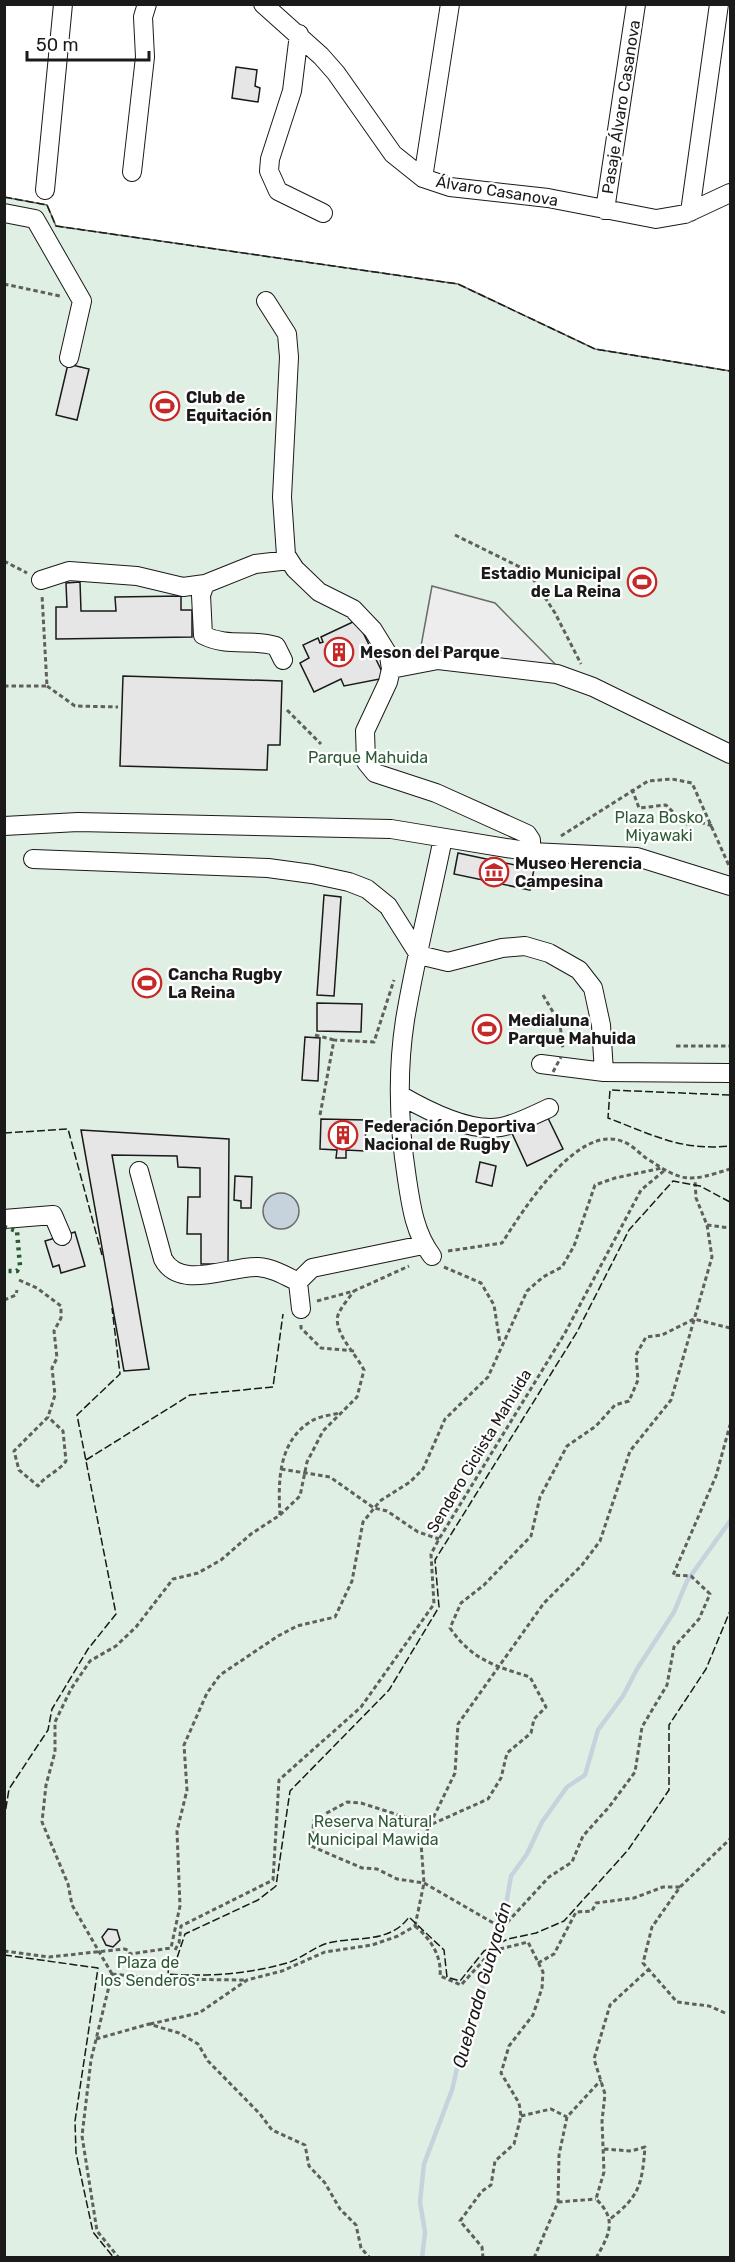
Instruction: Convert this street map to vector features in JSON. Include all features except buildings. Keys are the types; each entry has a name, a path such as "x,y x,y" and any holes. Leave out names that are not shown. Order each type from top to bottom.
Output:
{"street":[{"path":"45,190 63,4"},
{"path":"132,172 145,57 143,17 147,4"},
{"path":"423,178 450,4"},
{"name":"Pasaje Álvaro Casanova","path":"605,210 636,4"},
{"path":"690,212 719,4"},
{"name":"Álvaro Casanova","path":"267,6 299,34 336,73 393,154 423,178 450,187 511,192 656,219 690,212 730,193"},
{"path":"299,34 292,91 269,171 278,191 323,213"},
{"path":"4,213 35,219 82,301 69,358"},
{"path":"266,302 287,334 289,357 282,497 283,534 289,560 319,592 353,609 366,623 389,656 391,669 388,682 365,731 366,762 375,773 436,794 527,834 531,840 531,852"},
{"path":"41,580 69,571 137,576 183,587 205,584 255,564 289,560"},
{"path":"205,584 201,595 203,635 218,643 266,643 276,646 283,660"},
{"path":"391,669 438,660 557,674 593,687 730,754"},
{"path":"4,826 78,822 391,829 531,852 637,857 730,886"},
{"path":"298,1282 312,1268 427,1251 411,1209 402,1149 400,1095 405,1022 443,838"},
{"path":"33,859 268,868 312,874 349,882 367,889 388,906 419,955 448,962 502,948 525,946 549,953 579,970 593,988 601,1025 604,1072"},
{"path":"547,1068 604,1072 730,1073"},
{"path":"400,1095 427,1111 468,1125 500,1128 549,1108"},
{"path":"139,1171 163,1259 168,1269 183,1276 258,1267 279,1272 298,1282"},
{"path":"4,1219 53,1215 62,1236"},
{"path":"298,1282 301,1309"}],"path":[{"path":"4,284 82,301"},
{"path":"455,534 528,571 555,612 593,687"},
{"path":"4,561 41,580 47,686"},
{"path":"4,686 47,686 75,706 118,707"},
{"path":"286,710 321,744"},
{"path":"561,837 581,826 632,789 648,781 672,779 692,783 730,868"},
{"path":"632,789 639,808 666,805 685,824 699,822 713,826"},
{"path":"315,1035 334,1040 374,1042 397,969"},
{"path":"543,994 560,1024 564,1043 562,1057 547,1068"},
{"path":"320,1115 334,1040"},
{"path":"676,1046 730,1046"},
{"path":"354,1351 321,1348 302,1328 301,1309 313,1302 354,1291 427,1251 441,1252 502,1243 549,1174 572,1155 603,1138 623,1141 676,1177 695,1180 730,1169"},
{"path":"4,1951 49,1957 79,1956 124,1949 130,1954 171,1948 180,1906 177,1831 187,1790 184,1745 207,1693 220,1675 278,1636 297,1626 334,1617 352,1581 363,1522 380,1501 410,1482 423,1469 445,1419 488,1377 527,1292 543,1277 562,1267 574,1246 595,1185 663,1169"},
{"name":"Sendero Ciclista Mahuida","path":"174,1950 179,1943 181,1926 273,1880 279,1780 361,1707 434,1604 432,1554 439,1539 565,1333 641,1190 663,1169"},
{"path":"112,1974 161,1979 247,1980 282,1971 326,1952 372,1945 398,1936 415,1926 424,1883 421,1843 455,1773 458,1724 544,1603 582,1565 600,1541 630,1451 671,1400 712,1257 707,1225 696,1198 695,1180"},
{"path":"707,1225 730,1228"},
{"path":"427,1251 445,1268 482,1282 494,1305 501,1345"},
{"path":"19,1280 37,1288 61,1306 61,1318 54,1331 57,1358 51,1368 55,1395 48,1417 14,1451 19,1470 38,1486 46,1476 60,1469 66,1461 63,1431 48,1417"},
{"path":"4,1300 16,1295 17,1290"},
{"path":"119,2258 97,2230 82,2136 91,2060 112,1974 72,1905 68,1884 42,1822 46,1785 55,1752 55,1722 71,1689 90,1661 116,1646 136,1627 173,1579 198,1574 221,1560 250,1534 280,1515 300,1496 307,1462 323,1431 357,1397 364,1370 354,1351 342,1340 338,1316 354,1291"},
{"path":"730,1328 694,1319 662,1335 646,1337 636,1355 638,1380 629,1401 615,1405 596,1426 567,1446 540,1497 531,1536 484,1584 461,1603 450,1628 474,1656 498,1667 530,1677 546,1707 534,1719 531,1733 507,1753 501,1778 488,1799 430,1825 361,1803 347,1802 314,1820 311,1846 362,1868 377,1869 397,1879 424,1883 502,1928 549,1877 572,1862 583,1836 609,1807 634,1772 642,1727 667,1685 674,1647 699,1619 710,1594 691,1576 673,1575 716,1476 730,1425"},
{"path":"280,1515 278,1481 285,1453 297,1431 311,1420 341,1413"},
{"path":"281,1469 330,1476 374,1508 387,1510 418,1532 439,1539"},
{"path":"725,2013 709,2006 677,2002 644,1963 652,1927 680,1887 730,1839"},
{"path":"538,1963 554,1954 576,1912 592,1911 596,1903 634,1898 663,1887 680,1887"},
{"path":"415,1926 429,1937 441,1967 440,1977 460,1985 492,1951 528,1942 543,1972 542,1988 533,2015 509,2046 501,2073 519,2103 521,2116 514,2144 495,2161 491,2185 482,2191 459,2221 482,2247 483,2258"},
{"path":"596,2199 604,2172 602,2121 605,2094 594,2059 610,2005 649,1969"},
{"path":"96,2038 199,2013 247,1980"},
{"path":"149,2024 179,2033 198,2044 208,2061 260,2114 272,2130 305,2145 309,2166 325,2183 340,2209 356,2225 361,2248 370,2258"},
{"path":"534,2258 558,2202 559,2156 567,2117 601,2080"},
{"path":"521,2116 551,2109 567,2117"},
{"path":"604,2149 631,2151 645,2147 643,2173 631,2203 610,2219"},
{"path":"558,2202 596,2199 605,2207 610,2219 609,2235 596,2258"}],"green space":[{"path":"4,197 47,205 56,226 458,284 595,349 730,371 730,2257 5,2257"}],"shaded area":[{"path":"432,586 495,603 561,670 419,657"},
{"path":"281,1193 294,1198 299,1211 294,1224 281,1229 268,1224 263,1211 268,1198"}],"waterway":[{"name":"Quebrada Guayacán","path":"422,2258 425,2232 420,2202 424,2164 452,2090 461,2051 502,1928 511,1876 527,1854 542,1822 567,1787 585,1775 598,1730 623,1696 637,1669 674,1612 687,1581 730,1521"}],"hedge":[{"path":"4,1227 17,1231 20,1266 17,1271 4,1271"}],"fence":[{"path":"4,197 47,205 56,226 458,284 595,349 730,371"},
{"path":"730,1095 610,1090 608,1118 653,1136 682,1144 730,1146"},
{"path":"4,1133 68,1129 102,1255"},
{"path":"730,1202 700,1186 673,1181 629,1230 577,1332 435,1560 439,1607 389,1690 290,1791 276,1886 258,1900 185,1934 175,1964 169,1964 168,1974 228,1974 272,1967 292,1961 328,1943 382,1935 401,1926 409,1917 444,1950 447,1977 460,1981 484,1951 508,1939 536,1933 564,1921 628,1850 669,1790 669,1725 706,1669 730,1611"},
{"path":"4,1820 9,1789 48,1730 52,1709 88,1649 116,1614 77,1415 120,1374 112,1308"},
{"path":"86,1460 190,1395 273,1387 283,1314"},
{"path":"4,1955 98,1968 75,2121 76,2153 93,2232 114,2258"}],"place":[{"name":"Club de Equitación","path":"165,406"},
{"name":"Estadio Municipal de La Reina","path":"642,582"},
{"name":"Meson del Parque","path":"339,652"},
{"name":"Museo Herencia Campesina","path":"494,872"},
{"name":"Cancha Rugby La Reina","path":"147,983"},
{"name":"Medialuna Parque Mahuida","path":"487,1029"},
{"name":"Federación Deportiva Nacional de Rugby","path":"343,1135"}],"park label":[{"name":"Parque Mahuida","path":"368,757"},
{"name":"Plaza Bosko Miyawaki","path":"659,826"},
{"name":"Reserva Natural Municipal Mawida","path":"373,1830"},
{"name":"Plaza de los Senderos","path":"148,1971"}]}
